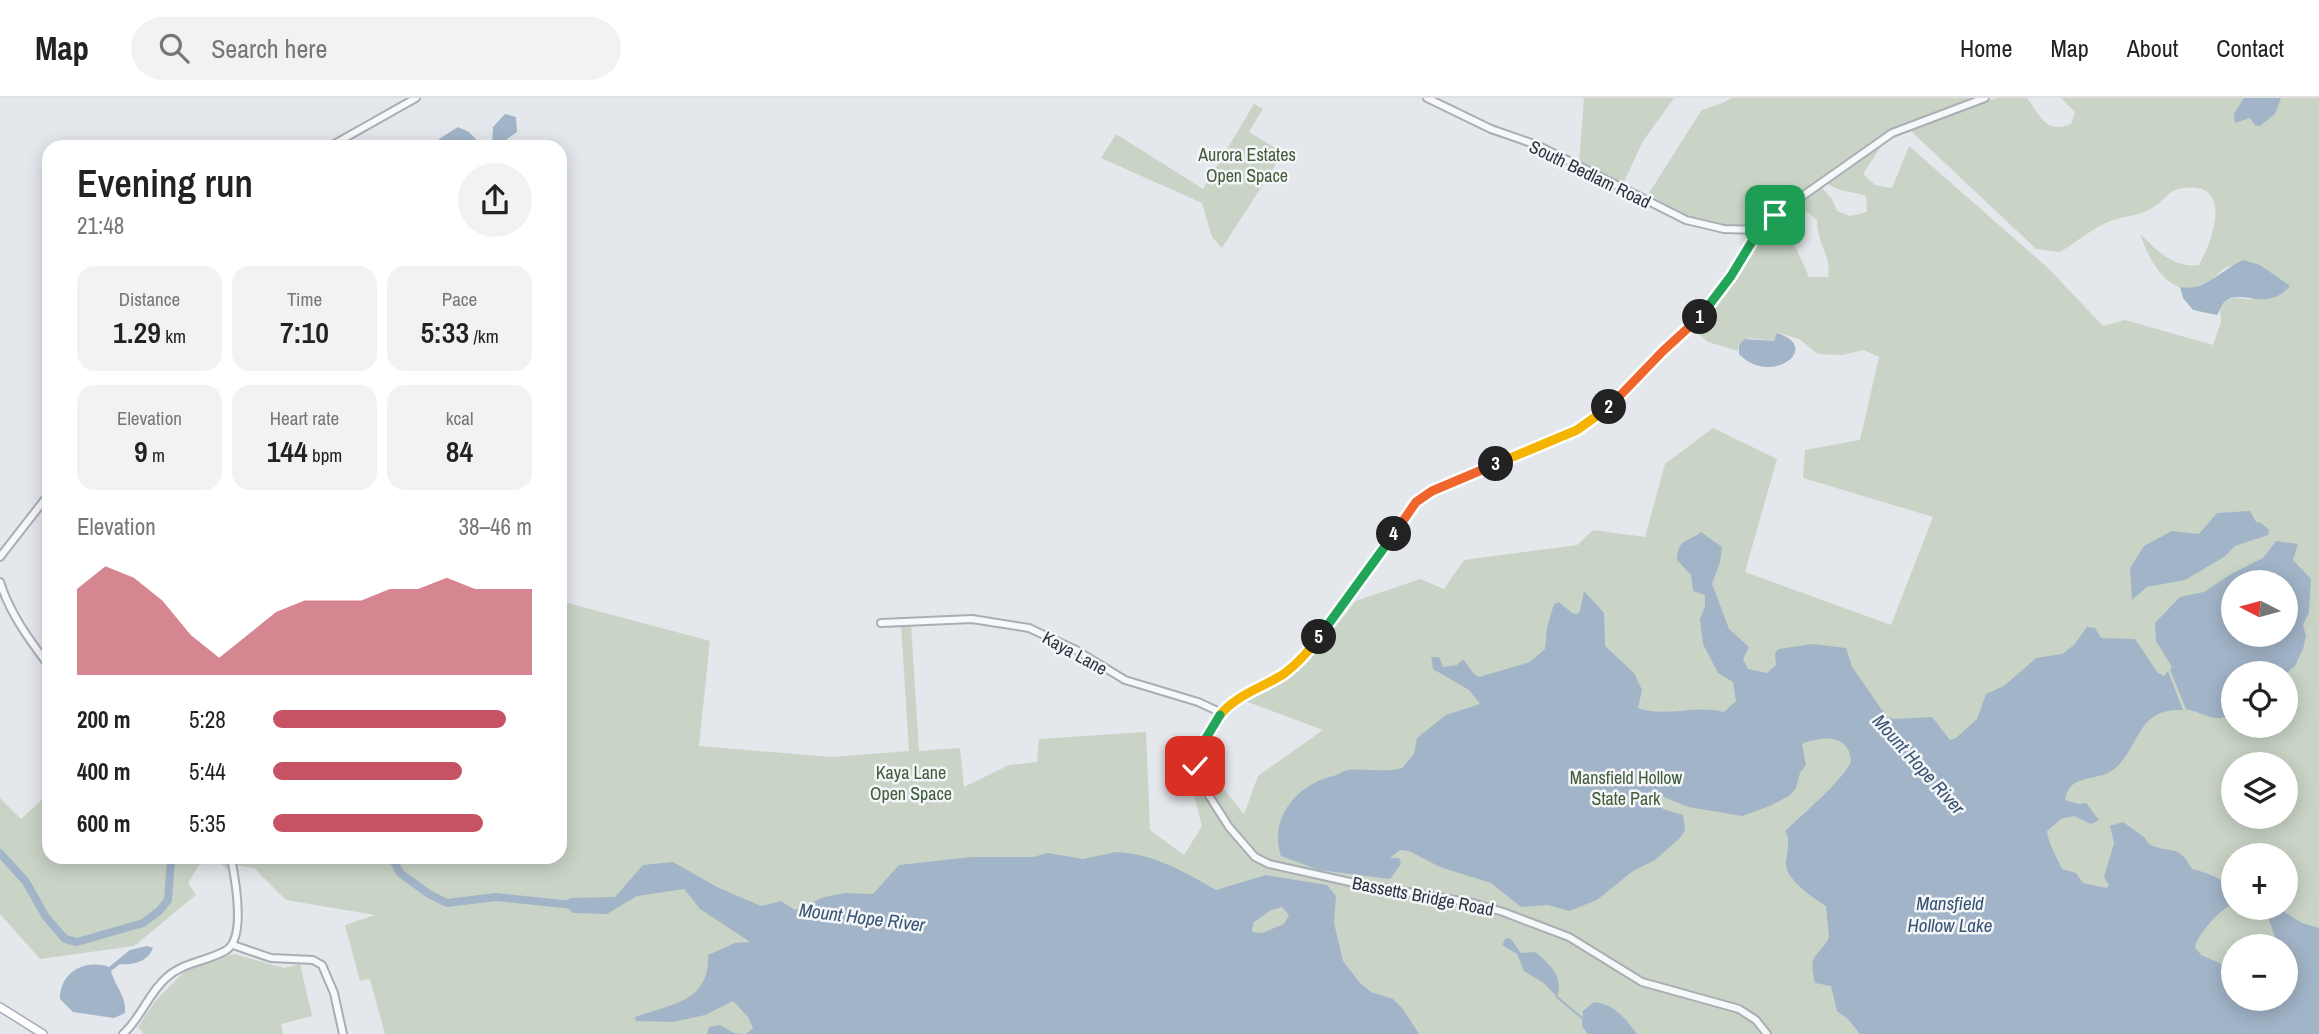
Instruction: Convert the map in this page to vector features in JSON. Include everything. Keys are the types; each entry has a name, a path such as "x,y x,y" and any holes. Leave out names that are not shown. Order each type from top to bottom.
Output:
{"main road":[{"path":"2,1011 43,1034"}],"street":[{"path":"342,140 416,98"},
{"name":"South Bedlam Road","path":"1427,98 1491,129 1537,145 1686,220 1724,229 1759,230"},
{"path":"1222,713 1240,697 1285,673 1305,655 1351,596 1416,502 1432,491 1577,430 1612,405 1663,351 1700,317 1731,276 1759,230 1775,215 1892,133 1985,98"},
{"path":"0,557 42,503"},
{"path":"0,582 6,601 19,625 42,656"},
{"name":"Kaya Lane","path":"881,623 972,619 1029,628 1076,650 1125,680 1200,702 1222,713"},
{"name":"Bassetts Bridge Road","path":"1222,713 1197,753 1195,766 1198,776 1241,844 1255,857 1269,864 1342,881 1473,903 1522,918 1569,937 1642,982 1739,1009 1756,1020 1767,1034"},
{"path":"123,1034 135,1024 165,978 187,964 226,951 233,945 237,921 232,864"},
{"path":"233,945 271,958 313,961 321,965 334,993 343,1034"}],"green space":[{"path":"1584,98 1674,98 1643,141 1622,186 1579,164"},
{"path":"1731,98 1977,98 1888,131 1753,226 1720,225 1687,216 1646,198 1701,111"},
{"name":"Mansfield Hollow State Park","path":"1997,98 2027,98 2044,122 2055,127 2071,124 2075,112 2061,98 2319,98 2319,1034 385,1034 370,979 360,981 345,925 375,915 286,900 254,868 227,864 567,864 567,603 710,641 699,746 832,757 909,751 901,624 911,624 919,751 960,748 964,787 1009,765 1037,762 1039,739 1146,732 1150,830 1184,855 1202,826 1194,795 1198,791 1205,799 1211,783 1200,759 1244,814 1258,776 1323,730 1245,701 1284,680 1304,665 1356,601 1420,579 1444,589 1464,560 1577,545 1593,530 1645,537 1665,464 1713,428 1777,459 1745,572 1891,625 1933,517 1803,478 1805,450 1860,440 1879,357 1864,350 1842,355 1818,354 1799,339 1779,333 1774,341 1749,338 1739,345 1738,351 1708,342 1697,333 1695,327 1724,293 1760,238 1790,209 1787,228 1809,277 1828,277 1828,262 1819,237 1817,220 1797,204 1821,187 1832,199 1837,211 1850,216 1867,212 1866,196 1827,183 1884,142 1863,174 1875,185 1892,188 1909,146 2049,269 2103,326 2125,320 2213,345 2221,322 2220,308 2223,304 2233,298 2250,300 2280,281 2260,265 2227,267 2205,285 2193,289 2181,288 2163,276 2149,256 2140,234 2174,261 2199,265 2210,240 2216,212 2214,201 2207,192 2196,188 2175,190 2147,211 2106,223 2060,252 2036,249 1911,131 1918,124"},
{"name":"Aurora Estates Open Space","path":"1254,104 1263,109 1249,132 1283,153 1222,248 1212,237 1202,203 1101,158 1116,134 1203,189"},
{"name":"Mansfield Hollow State Park","path":"0,798 21,819 42,800 42,864 202,864 188,883 196,895 134,946 40,959 0,914"},
{"path":"234,954 284,968 300,964 312,1016 281,1024 283,1034 144,1034 138,1027 156,1000 186,970"}],"water":[{"path":"2244,98 2281,98 2275,114 2260,126 2255,125 2250,118 2235,123 2234,114"},
{"path":"505,114 516,117 517,132 507,140 492,140 493,127"},
{"path":"458,127 469,132 476,140 439,140"},
{"path":"2243,260 2260,265 2290,286 2272,298 2232,298 2223,304 2217,315 2193,310 2183,298 2180,287 2189,288 2205,283"},
{"path":"1777,333 1790,340 1795,347 1794,355 1787,362 1765,367 1751,363 1739,354 1739,345 1745,339 1774,341"},
{"path":"2250,511 2256,522 2269,530 2268,535 2235,546 2224,557 2185,580 2147,587 2132,600 2130,568 2144,546 2172,531 2199,534 2217,513"},
{"name":"Mansfield Hollow Lake","path":"1701,532 1722,547 1712,584 1729,629 1749,647 1743,659 1748,669 1767,673 1776,665 1775,653 1779,649 1812,644 1846,648 1852,667 1887,717 1932,717 1950,740 1956,738 1977,719 1986,694 2004,686 2036,658 2062,654 2074,645 2087,627 2095,628 2101,638 2135,639 2158,673 2164,676 2168,671 2183,710 2156,715 2147,722 2122,761 2113,770 2072,786 2065,800 2086,803 2099,820 2091,824 2074,816 2061,819 2047,831 2053,850 2062,869 2076,873 2083,883 2107,888 2109,885 2104,877 2114,843 2110,826 2123,822 2144,837 2150,845 2175,851 2183,856 2192,869 2221,880 2221,912 2200,936 2195,947 2201,955 2221,964 2221,1011 2298,1011 2298,934 2274,934 2269,920 2297,920 2319,928 2319,1034 1860,1034 1848,1019 1837,1011 1831,986 1815,983 1813,961 1829,938 1826,906 1795,881 1786,862 1788,842 1785,831 1830,788 1851,762 1846,746 1833,739 1818,739 1802,744 1806,765 1800,773 1796,788 1789,796 1770,806 1742,816 1688,807 1654,793 1649,794 1649,798 1663,809 1683,815 1685,830 1680,838 1655,860 1633,871 1597,900 1569,911 1548,905 1521,907 1491,883 1440,867 1409,851 1400,850 1390,858 1399,858 1401,864 1390,879 1319,870 1281,856 1278,842 1283,816 1289,805 1308,787 1348,770 1402,768 1414,754 1417,738 1446,715 1480,704 1469,690 1433,669 1431,657 1439,657 1443,667 1457,665 1463,659 1479,677 1530,662 1545,649 1547,628 1554,604 1559,602 1577,614 1584,591 1604,613 1605,646 1634,673 1642,690 1638,708 1659,712 1702,709 1724,712 1736,701 1733,682 1718,673 1703,644 1700,619 1705,607 1705,595 1693,591 1691,575 1677,560 1679,548"},
{"path":"2276,541 2298,544 2293,560 2311,579 2309,612 2303,625 2306,636 2297,661 2221,661 2221,718 2210,717 2186,709 2170,670 2172,667 2156,641 2155,623 2180,597 2204,592 2221,581 2221,648 2298,648 2298,570 2239,570 2263,558"},
{"path":"1116,852 1130,853 1168,865 1216,890 1266,875 1327,885 1336,896 1334,923 1343,961 1360,983 1371,992 1393,999 1419,1034 746,1034 753,1028 748,1017 733,1001 705,1015 673,1022 636,1021 635,1017 686,999 695,992 707,971 708,955 735,943 750,942 700,909 684,889 637,896 607,914 573,913 563,904 570,898 615,897 643,865 673,862 717,887 761,906 781,901 795,910 824,897 845,893 873,894 899,865 972,857 1033,857 1048,853 1083,859","holes":["1282,907 1289,915 1284,924 1262,933 1252,932 1253,923 1271,910"]},
{"path":"1506,938 1511,939 1521,953 1535,952 1550,966 1559,983 1557,997 1545,984 1524,971 1517,954 1502,945"},
{"path":"147,946 153,948 148,957 135,963 120,964 111,971 123,997 125,1013 114,1018 73,1012 60,999 61,989 69,974 83,966 109,967 130,950"},
{"path":"1594,1002 1613,1009 1637,1034 1588,1034 1582,1026 1583,1011"},
{"path":"720,1025 734,1033 746,1034 707,1034 709,1027"}],"waterway":[{"name":"Mount Hope River","path":"0,853 26,882 46,917 65,939 77,942 143,923 159,911 168,900 171,864"},
{"name":"Mount Hope River","path":"395,864 400,873 447,903 496,897 573,905"},
{"path":"1557,997 1582,1018"}],"route":[{"path":"1195,766 1205,738 1226,708 1240,697 1285,673 1305,655 1351,596 1416,502 1432,491 1577,430 1612,405 1663,351 1700,317 1731,276 1759,230 1775,215"}],"park label":[{"name":"Kaya Lane Open Space","path":"911,782"}]}
